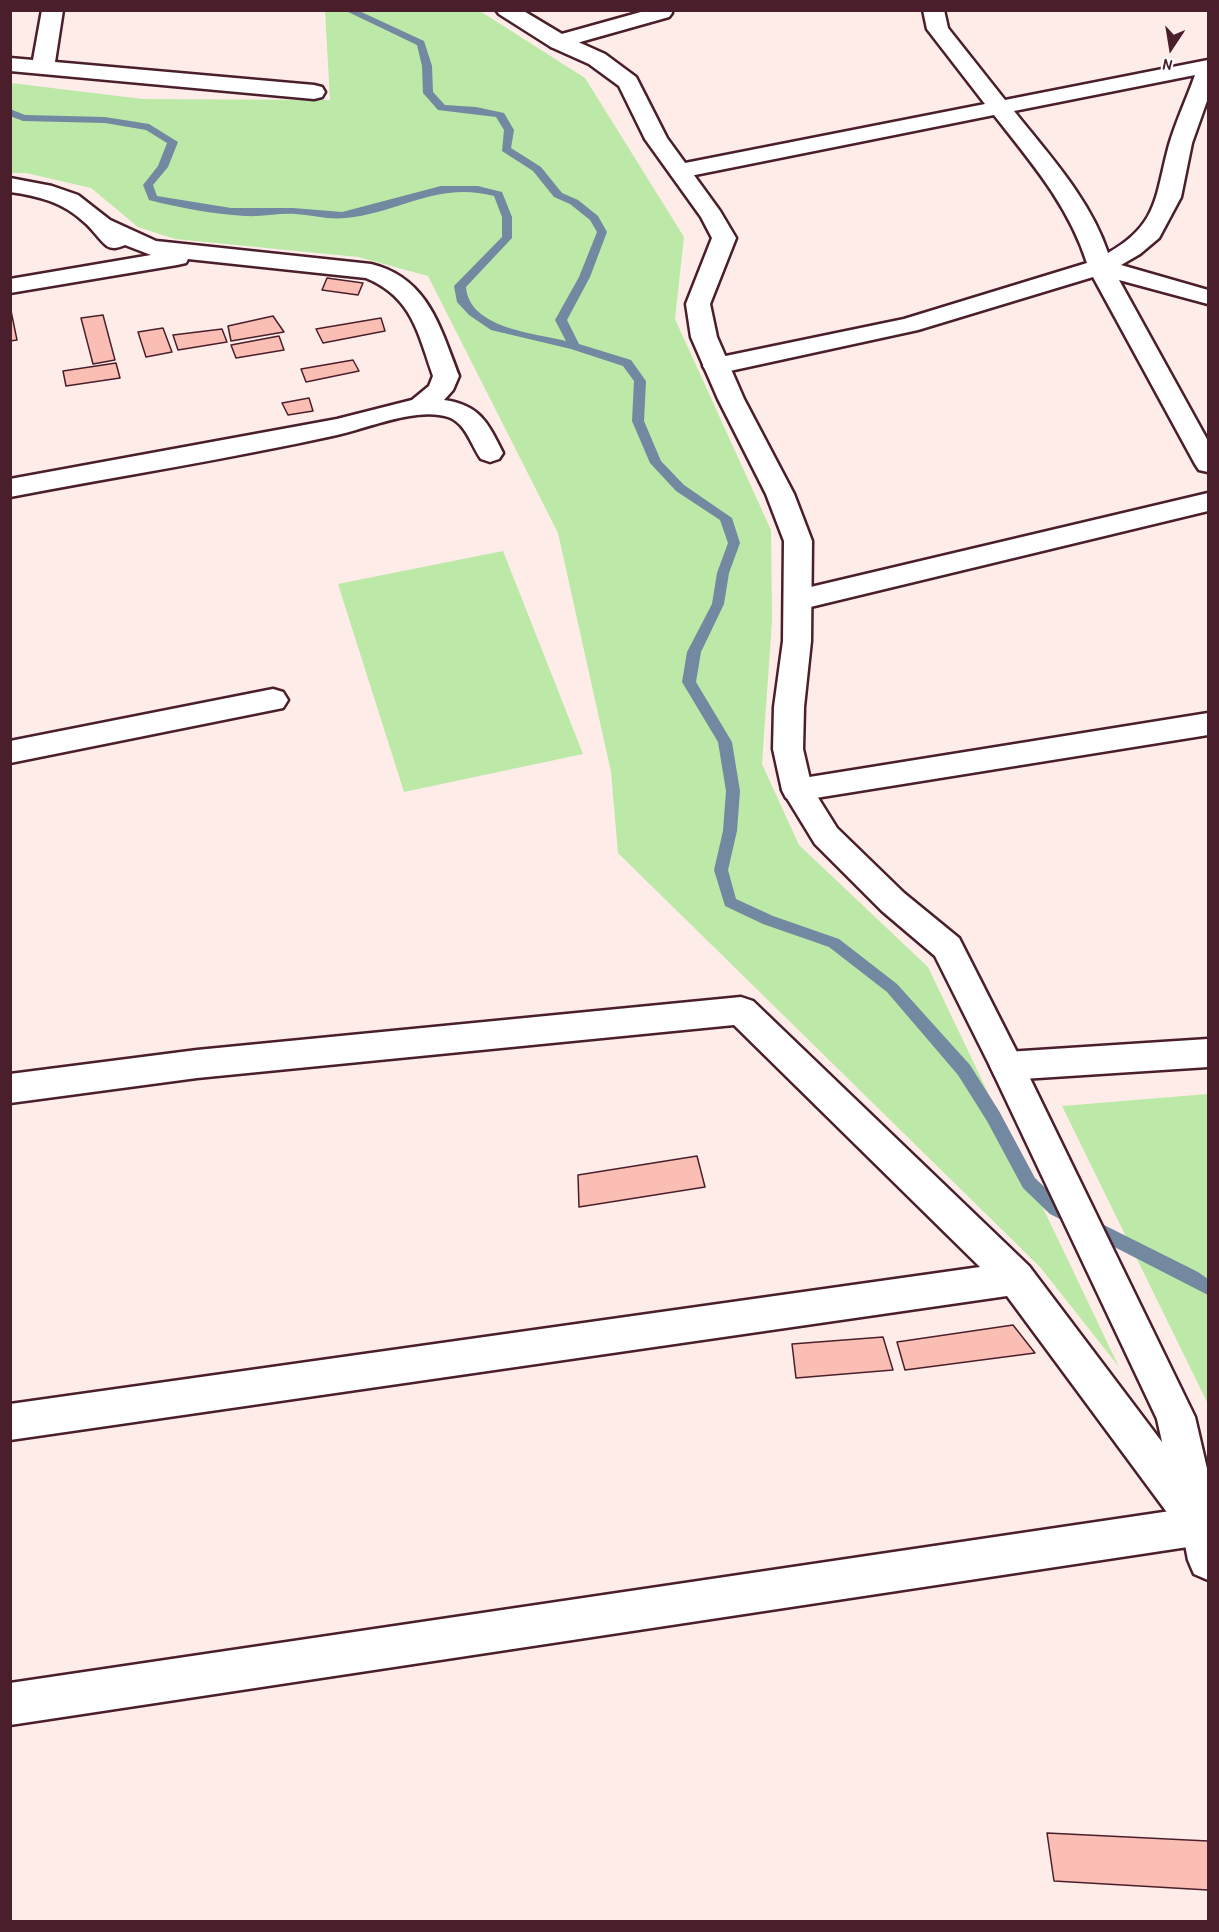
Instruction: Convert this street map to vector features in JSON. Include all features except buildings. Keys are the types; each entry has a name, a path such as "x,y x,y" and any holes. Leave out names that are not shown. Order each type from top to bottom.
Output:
{"street":[{"path":"43,66 53,10"},
{"path":"506,10 559,42 597,59 628,82 656,139 712,216 724,238 698,304 704,337 716,366 780,494 798,541 797,641 789,707 788,749 797,790 826,836 893,902 947,947 1007,1066 1176,1417 1205,1543"},
{"path":"933,10 938,29 1064,189 1090,235 1100,267 1209,464"},
{"path":"559,42 668,12"},
{"path":"597,59 619,35 668,12"},
{"path":"10,64 314,92"},
{"path":"680,171 1209,68"},
{"path":"716,366 909,325 1100,267 1132,249 1151,233 1169,197 1181,143 1209,68"},
{"path":"10,185 46,190 70,198 102,225 136,265"},
{"path":"102,225 151,248 198,255 371,271 395,281 423,313 446,376 440,390 421,406"},
{"path":"10,286 198,255"},
{"path":"1100,267 1209,297"},
{"path":"10,488 337,427 421,406 452,408 474,420 490,453"},
{"path":"798,600 1209,502"},
{"path":"10,752 273,700"},
{"path":"797,790 1209,724"},
{"path":"10,1089 197,1064 741,1011 1016,1278 1205,1543"},
{"path":"1007,1066 1209,1053"},
{"path":"10,1422 1016,1278"},
{"path":"10,1704 1205,1543"}],"green space":[{"path":"325,11 480,11 585,78 684,237 675,319 771,530 772,621 762,764 799,845 928,967 1119,1367 1040,1267 618,853 611,772 558,533 428,276 358,257 175,239 138,227 91,188 26,173 11,173 11,83 143,99 330,100"},
{"path":"503,551 583,754 404,792 338,584"},
{"path":"1208,1094 1208,1404 1062,1106"}],"waterway":[{"path":"348,10 421,43 427,66 428,93 442,108 476,110 500,115 509,130 506,149 537,169 558,195 574,202 594,218 602,232 584,277 561,320 574,346"},
{"path":"10,112 23,118 105,120 149,127 173,142 163,167 148,185 153,198 205,208 244,213 293,211 348,215 441,189 478,189 498,194 507,217 507,238 460,286 461,300 473,313 495,328 574,346"},
{"path":"574,346 627,363 640,381 638,421 656,463 680,488 726,518 734,543 723,573 718,604 694,652 689,682 725,742 733,791 730,831 721,870 730,902 768,920 834,943 892,988 964,1070 993,1116 1029,1183 1056,1209 1192,1277 1208,1288"}]}
